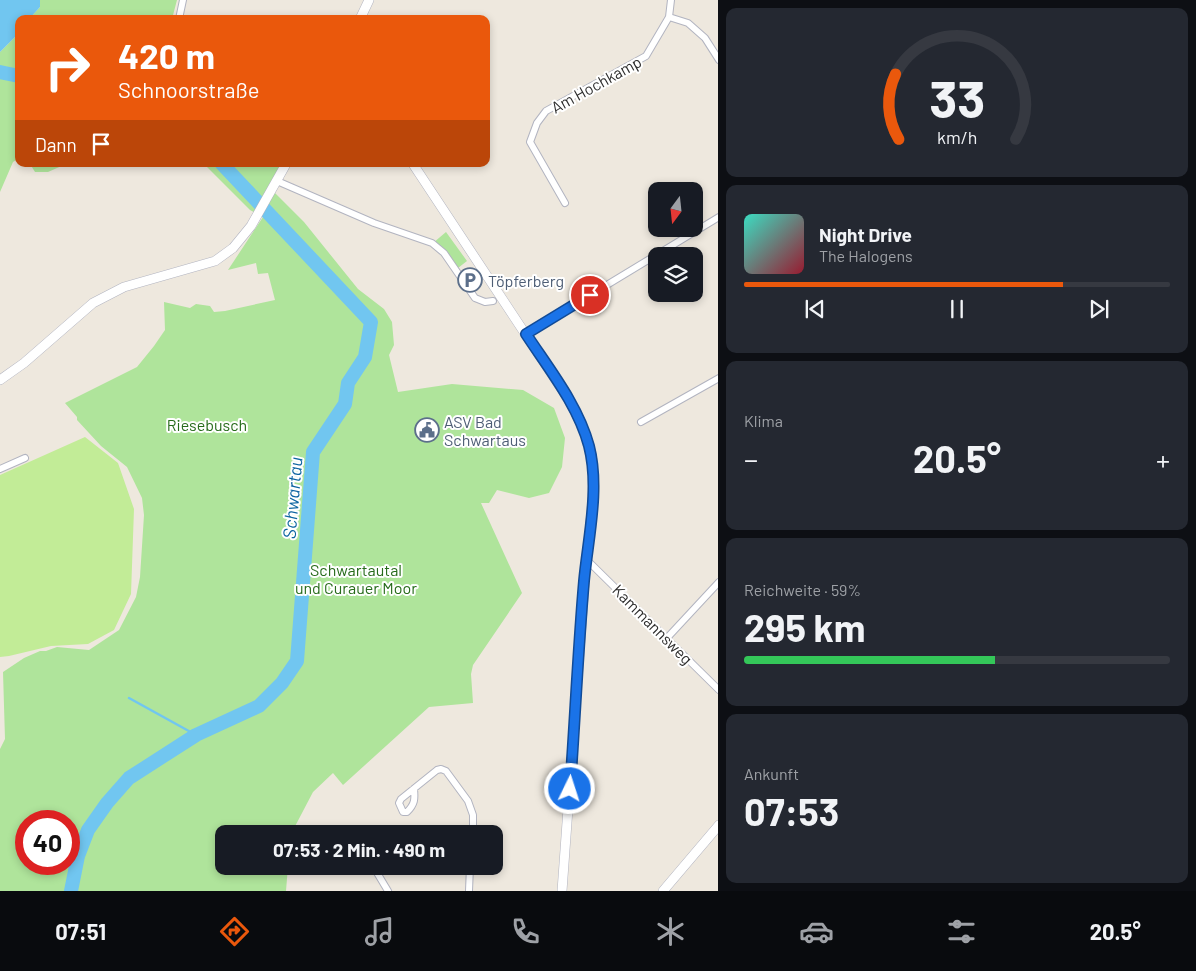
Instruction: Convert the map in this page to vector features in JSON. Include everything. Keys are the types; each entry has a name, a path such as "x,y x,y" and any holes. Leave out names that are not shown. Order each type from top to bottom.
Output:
{"street":[{"path":"180,15 183,0"},
{"path":"362,15 369,0"},
{"name":"Am Hochkamp","path":"565,203 530,142 537,122 546,111 646,56 669,17 671,0"},
{"path":"669,17 688,23 705,38 718,60"},
{"path":"0,380 24,363 93,303 124,287 215,261 233,248 242,238 284,167"},
{"path":"415,167 567,397 589,447 593,467 592,503 586,559 562,891"},
{"path":"277,181 374,222 432,243 444,253 475,298 485,302 493,301"},
{"path":"526,334 718,218"},
{"path":"641,422 718,378"},
{"path":"0,469 25,458"},
{"name":"Kammannsweg","path":"586,559 718,690"},
{"path":"667,638 718,582"},
{"path":"414,789 437,770 446,771 468,801 473,815 473,825"},
{"path":"663,891 718,825"},
{"path":"376,875 388,891"},
{"path":"469,891 470,875"}],"green space":[{"path":"40,0 177,0 173,15 33,15 40,7"},
{"path":"15,37 15,161 0,192 0,52"},
{"path":"32,167 59,167 48,172 35,172"},
{"name":"Schwartautal und Curauer Moor","path":"207,167 285,167 273,191 304,222 358,289 384,309 392,322 394,345 389,355 398,392 452,384 523,390 554,408 565,438 562,467 549,493 529,498 497,490 489,503 481,503 522,593 473,665 471,674 473,703 429,707 343,785 333,773 313,792 296,825 215,825 215,875 287,875 286,891 0,891 0,749 5,739 3,672 24,658 40,651 57,647 89,650 119,630 136,597 140,577 144,515 142,498 127,467 101,446 77,420 77,417 65,403 137,367 165,330 164,302 190,308 196,304 210,306 214,312 275,300 268,273 258,274 256,263 228,270 263,217 250,210"},
{"path":"446,232 467,261 458,268 433,243"},
{"path":"85,437 118,463 134,509 131,594 114,630 88,644 51,646 0,657 0,475"}],"water":[{"path":"0,0 40,0 40,7 33,15 15,15 15,37 0,52"}],"waterway":[{"name":"Schwartau","path":"0,72 15,75"},
{"name":"Schwartau","path":"71,891 78,856 88,830 107,803 129,778 196,735 259,706 282,683 297,661 313,452 345,404 348,383 365,357 371,322 225,167"},
{"path":"129,698 196,735"}],"place":[{"name":"Töpferberg","path":"470,280"},
{"name":"ASV Bad Schwartaus","path":"427,430"}],"route":[{"path":"570,789 584,582 592,503 593,467 589,447 576,414 526,334 590,295"}],"park label":[{"name":"Riesebusch","path":"207,424"}]}
